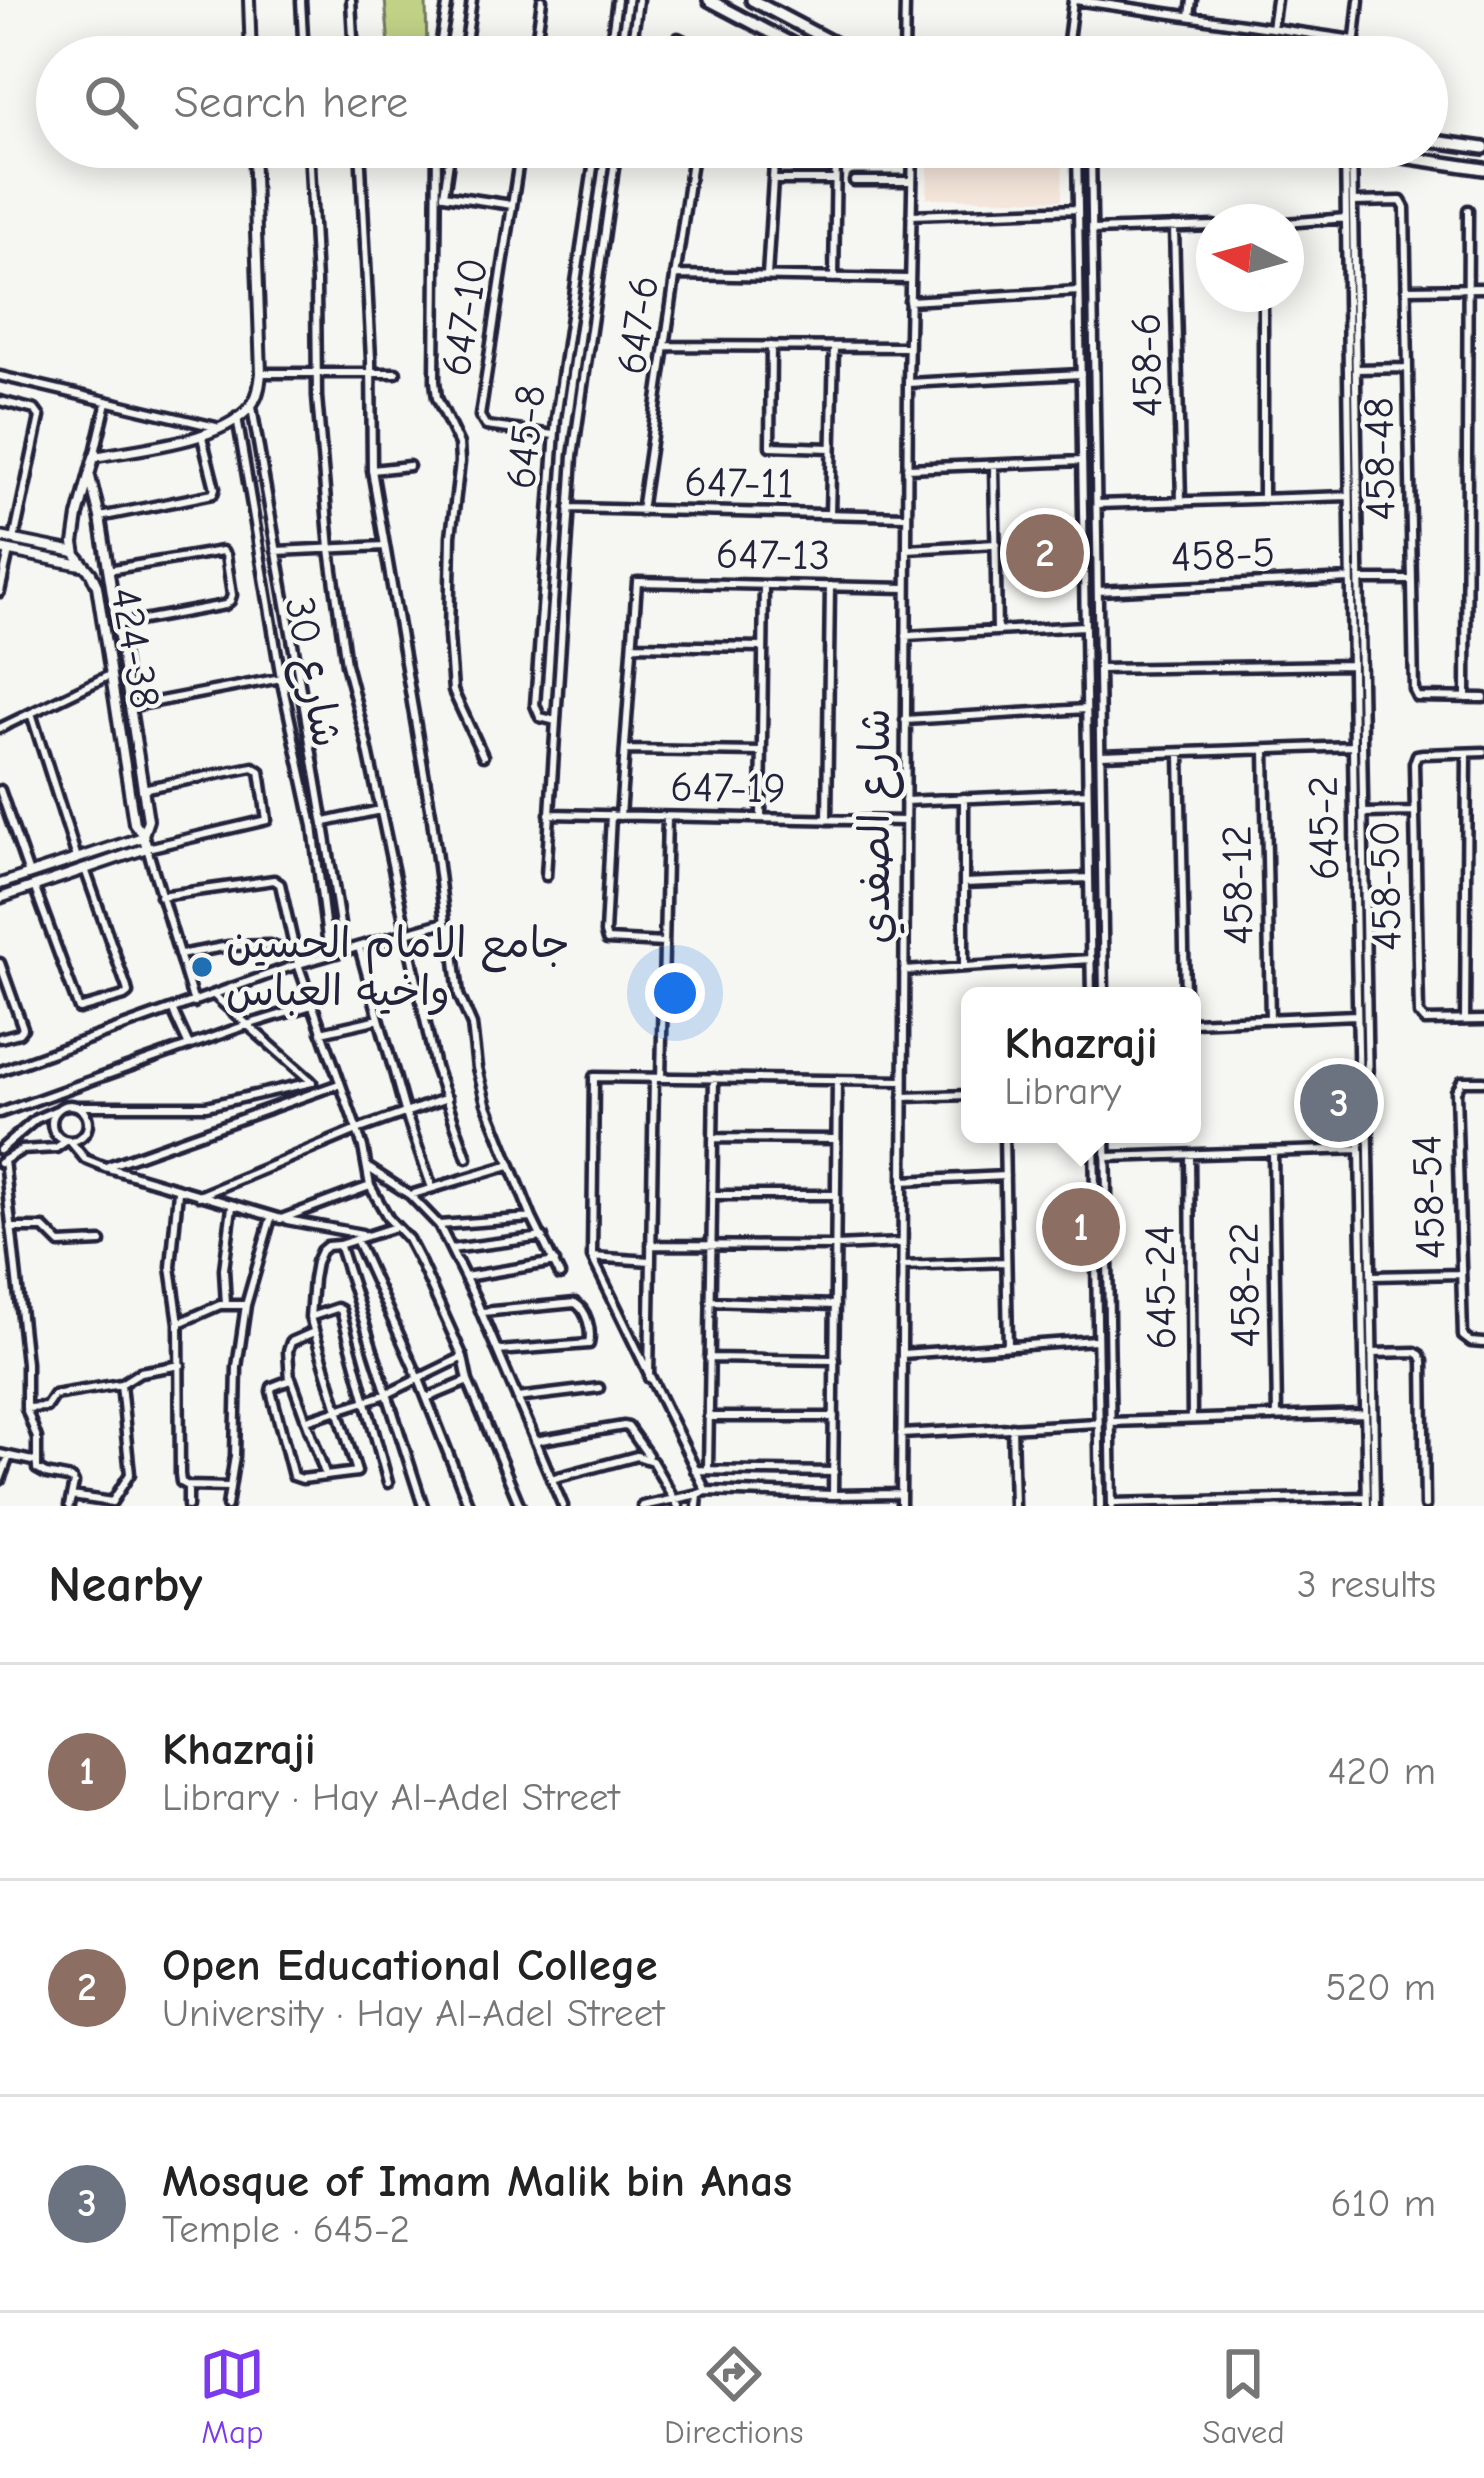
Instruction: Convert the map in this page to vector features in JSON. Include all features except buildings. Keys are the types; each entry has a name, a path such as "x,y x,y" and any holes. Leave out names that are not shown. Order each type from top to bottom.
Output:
{"main road":[{"path":"710,0 778,36"},
{"path":"752,0 820,36"},
{"path":"1448,143 1484,148"},
{"path":"1458,166 1462,145"},
{"path":"1448,164 1484,169"}],"street":[{"path":"249,0 250,36"},
{"path":"301,0 303,36"},
{"path":"351,0 353,36"},
{"path":"442,36 448,0"},
{"path":"467,36 472,0"},
{"path":"612,36 617,0"},
{"path":"633,36 638,0"},
{"path":"904,36 905,0"},
{"path":"1069,36 1074,0 1327,36"},
{"path":"1190,16 1192,0"},
{"path":"1272,28 1276,0"},
{"path":"1354,36 1359,0"},
{"path":"537,36 543,1"},
{"name":"شارع 30","path":"254,168 261,373 252,407 344,951"},
{"path":"309,168 330,549 346,664 435,1067 467,1158"},
{"path":"361,168 372,470 445,922 486,1103 560,1275"},
{"path":"437,168 435,381 437,398 459,445 460,462 451,536 453,692 483,756"},
{"path":"448,168 444,195 513,205"},
{"name":"647-10","path":"518,168 480,416 486,426 554,435"},
{"name":"645-8","path":"556,722 540,717 536,705 554,435 593,168"},
{"name":"645-8","path":"546,876 576,429 614,168"},
{"name":"647-6","path":"641,511 691,168"},
{"path":"767,276 774,168"},
{"path":"834,278 836,168"},
{"name":"شارع الصفدي","path":"901,1506 912,168"},
{"path":"1077,168 1091,987"},
{"path":"1092,168 1104,987"},
{"name":"645-2","path":"1348,168 1349,496 1355,579 1352,665 1358,709 1353,746 1359,1149 1370,1503"},
{"name":"645-2","path":"1350,168 1372,1276 1370,1503"},
{"path":"773,180 836,180"},
{"path":"854,181 912,181"},
{"name":"458-48","path":"1353,202 1401,201 1405,208 1414,691 1417,697 1484,698"},
{"path":"1466,698 1468,210"},
{"path":"911,215 1078,213 1092,217"},
{"path":"1304,222 1346,218"},
{"path":"1092,230 1196,226"},
{"name":"458-6","path":"1174,227 1181,501"},
{"path":"675,275 910,279"},
{"path":"1406,289 1484,288"},
{"path":"909,301 1079,291"},
{"path":"1263,312 1263,499"},
{"path":"1081,339 1094,339"},
{"path":"665,346 908,347"},
{"path":"771,346 770,446 831,448"},
{"path":"830,514 834,347"},
{"path":"1356,369 1408,368"},
{"path":"261,373 397,373"},
{"path":"908,383 1081,374"},
{"path":"0,376 220,428"},
{"name":"424-38","path":"107,400 78,516 75,552 97,586 134,823 143,836 194,1003"},
{"path":"0,401 40,412 14,540"},
{"path":"94,457 202,437 252,407"},
{"name":"شارع 30","path":"237,417 281,677 313,826 329,955"},
{"path":"100,517 213,494 202,437"},
{"path":"907,468 1082,461"},
{"path":"994,465 997,631"},
{"path":"372,470 409,466"},
{"name":"424-38","path":"90,476 148,820 143,836"},
{"path":"1096,504 1349,496"},
{"name":"647-11","path":"569,508 907,516"},
{"path":"0,537 75,552"},
{"path":"907,549 996,544"},
{"path":"276,550 386,546"},
{"path":"0,592 5,550 84,566"},
{"path":"108,571 222,551 232,595 225,605 116,625"},
{"name":"458-5","path":"1098,591 1412,580"},
{"name":"647-13","path":"633,645 638,582 906,588"},
{"path":"97,586 110,585"},
{"path":"761,818 764,585"},
{"path":"827,820 830,586"},
{"path":"906,635 1084,626"},
{"path":"664,943 608,940 605,933 633,645 763,647"},
{"path":"1100,669 1352,665"},
{"path":"0,728 110,675"},
{"path":"129,707 281,677"},
{"path":"284,693 299,690"},
{"path":"905,720 1086,709"},
{"path":"31,713 77,858"},
{"path":"1101,755 1353,746"},
{"path":"625,750 762,752"},
{"name":"458-12","path":"1265,751 1270,1019"},
{"name":"458-50","path":"1484,752 1417,755 1414,812 1419,1014 1425,1021 1484,1020"},
{"path":"1180,753 1185,987"},
{"path":"1465,1020 1467,753"},
{"path":"0,898 147,848 263,823 268,814 260,772 253,767 142,789"},
{"path":"0,790 29,874"},
{"path":"905,801 1088,793"},
{"path":"964,799 964,967"},
{"path":"325,822 380,809"},
{"path":"1364,813 1414,812"},
{"name":"647-19","path":"549,814 905,821"},
{"path":"649,1378 668,817"},
{"path":"0,884 143,836"},
{"path":"1089,844 1102,844"},
{"path":"34,886 79,1009 124,996 128,988 85,868"},
{"path":"964,883 1089,878"},
{"path":"160,896 278,880 297,960 357,1130 370,1186 408,1239 463,1357 468,1381 520,1506"},
{"path":"1355,896 1366,897"},
{"path":"0,1071 215,996 297,960 445,922"},
{"path":"178,955 270,945 297,960"},
{"path":"359,946 405,1112 432,1188"},
{"path":"904,971 1091,959"},
{"path":"0,963 22,1028 0,1038"},
{"path":"215,996 320,1090"},
{"path":"0,1113 311,1005"},
{"path":"172,1010 189,1046"},
{"path":"1201,1022 1357,1015"},
{"path":"321,1032 379,1019"},
{"path":"697,1506 702,1492 695,1470 592,1257 594,1077 903,1081"},
{"path":"707,1470 714,1078"},
{"path":"833,1495 837,1080"},
{"name":"458-54","path":"1484,1082 1462,1081 1456,1091 1463,1336 1484,1343"},
{"path":"0,1150 42,1114 60,1108 206,1106 312,1082"},
{"path":"105,1167 339,1084"},
{"path":"53,1094 60,1108"},
{"path":"903,1097 961,1095"},
{"path":"198,1196 447,1098"},
{"path":"69,1506 72,1479 40,1473 37,1438 26,1408 26,1363 2,1161 21,1150 56,1148 77,1140 87,1130 87,1116 77,1106"},
{"path":"60,1108 52,1124 59,1137 78,1154 105,1167 271,1218 366,1235"},
{"path":"713,1138 836,1139"},
{"path":"1004,1143 1008,1346"},
{"path":"1094,1143 1100,1506"},
{"path":"1106,1143 1112,1504 1370,1503"},
{"path":"1106,1157 1359,1149"},
{"name":"458-22","path":"1273,1152 1277,1417"},
{"name":"645-24","path":"1190,1155 1192,1419"},
{"path":"410,1195 510,1165"},
{"path":"368,1167 410,1195 440,1225 563,1506"},
{"path":"903,1181 1005,1176"},
{"path":"281,1219 370,1186"},
{"path":"178,1190 171,1267 181,1365 181,1482 229,1486"},
{"path":"712,1195 836,1195"},
{"path":"226,1305 224,1269 232,1206"},
{"path":"1095,1209 1107,1208"},
{"path":"227,1506 246,1305 271,1218"},
{"path":"440,1225 532,1218"},
{"path":"291,1376 271,1391 293,1476 357,1472 310,1317 316,1262 327,1246 395,1227"},
{"path":"11,1228 44,1228 60,1244 101,1242"},
{"path":"451,1249 544,1237"},
{"path":"356,1239 419,1378 469,1506"},
{"path":"651,1245 902,1243"},
{"path":"339,1245 423,1506"},
{"path":"592,1257 651,1262"},
{"path":"465,1277 555,1262"},
{"path":"902,1266 1006,1262"},
{"path":"1372,1276 1461,1274"},
{"path":"710,1301 835,1305"},
{"path":"481,1312 575,1303 584,1310 589,1344 498,1351"},
{"path":"179,1323 226,1305 246,1305"},
{"path":"310,1317 340,1310 388,1483"},
{"path":"314,1332 291,1342 288,1351 291,1376 326,1476"},
{"path":"902,1354 1096,1340"},
{"path":"1372,1353 1415,1352 1423,1361 1425,1506"},
{"path":"307,1420 388,1394 463,1357"},
{"path":"710,1358 835,1360"},
{"path":"26,1408 46,1407 54,1395 121,1384 140,1372 181,1365"},
{"path":"427,1398 468,1381"},
{"path":"72,1496 113,1504 130,1474 121,1384"},
{"path":"517,1398 599,1388"},
{"path":"1110,1421 1364,1414"},
{"path":"708,1417 834,1417"},
{"path":"901,1435 1097,1423"},
{"path":"536,1441 628,1426 676,1502"},
{"path":"1012,1427 1014,1506"},
{"path":"0,1480 4,1455 37,1462"},
{"path":"551,1479 637,1456 652,1461"},
{"path":"695,1470 834,1472"},
{"path":"188,1486 188,1506"},
{"path":"642,1506 676,1502 702,1492 900,1494"}],"shaded area":[{"path":"928,168 1063,168 1062,200 927,198"}],"green space":[{"path":"385,0 426,0 427,36 388,36"}],"place":[{"name":"Open Educational College","path":"1045,553"},
{"name":"جامع الامام الحسين واخيه العباس","path":"202,967"},
{"name":"Mosque of Imam Malik bin Anas","path":"1339,1103"},
{"name":"Khazraji","path":"1081,1227"}]}
